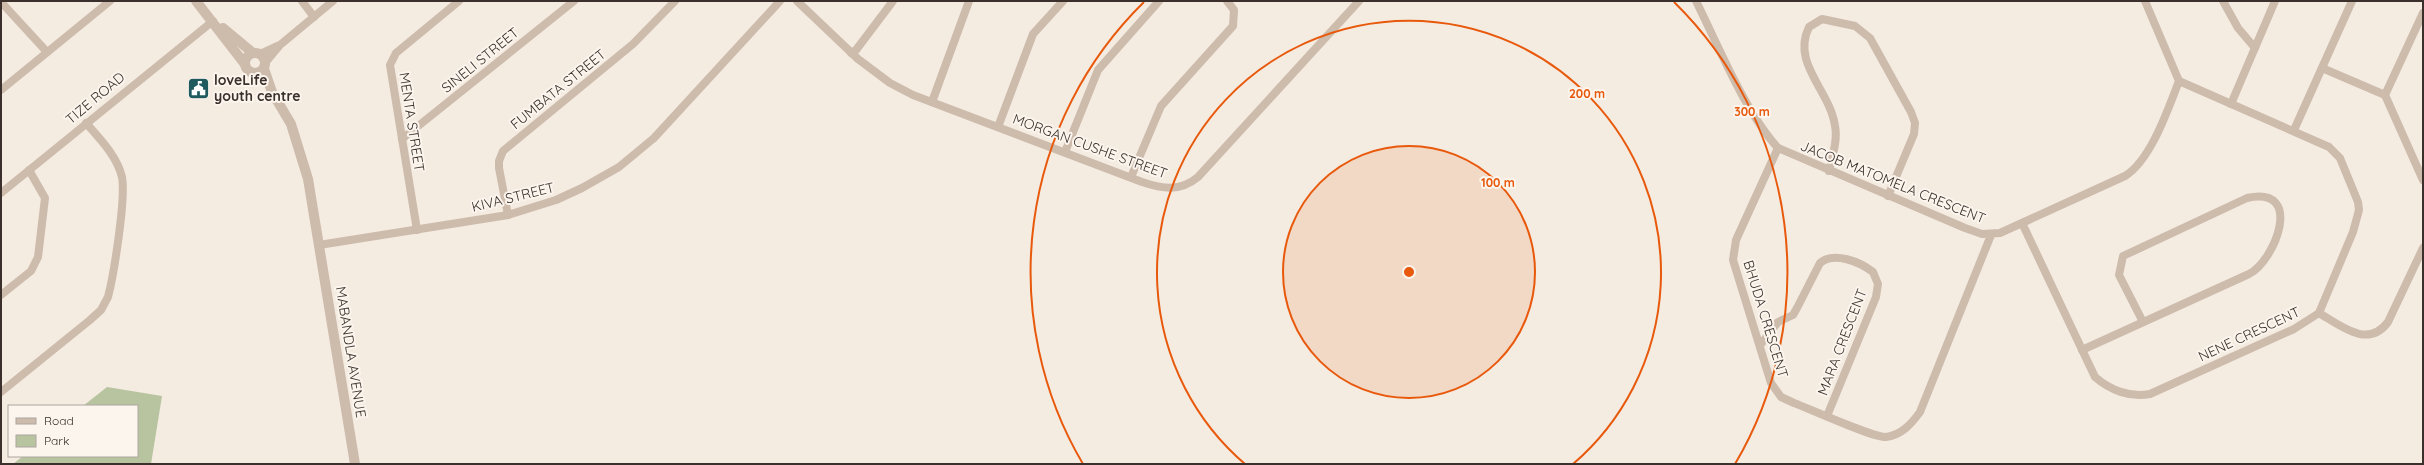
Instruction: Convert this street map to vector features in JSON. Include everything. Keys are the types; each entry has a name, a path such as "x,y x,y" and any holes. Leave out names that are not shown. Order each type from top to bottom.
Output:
{"street":[{"path":"1,90 47,52 100,4 110,1"},
{"path":"196,1 211,23 244,63 247,70 272,92"},
{"path":"302,1 314,17"},
{"path":"253,74 259,73 260,60 333,1"},
{"name":"MENTA STREET","path":"416,230 390,74 391,60 412,39 459,1"},
{"name":"SINELI STREET","path":"402,139 574,1"},
{"name":"FUMBATA STREET","path":"508,214 499,168 499,161 503,151 633,44 675,1"},
{"name":"KIVA STREET","path":"319,245 508,214 556,200 605,176 630,159 654,138 780,1"},
{"name":"MORGAN CUSHE STREET","path":"797,1 851,53 890,83 932,102 1132,177 1166,188 1181,187 1192,181 1359,1"},
{"path":"851,53 861,44 893,1"},
{"path":"932,102 968,1"},
{"path":"998,127 1033,34 1063,1"},
{"path":"1065,152 1098,70 1159,1"},
{"path":"1132,177 1162,106 1233,26 1234,10 1227,1"},
{"name":"JACOB MATOMELA CRESCENT","path":"1696,1 1749,106 1763,129 1778,148 1965,228 1991,235 2000,233 2132,172 2144,158 2179,81"},
{"path":"2145,1 2179,81"},
{"path":"2223,1 2234,24 2255,48"},
{"path":"2231,104 2275,1"},
{"path":"2294,130 2352,1"},
{"path":"1,2 47,52"},
{"path":"2385,95 2423,13"},
{"path":"1829,171 1836,127 1827,100 1806,65 1803,48 1809,27 1822,19 1855,26 1870,38 1912,112 1915,123 1914,134 1888,196"},
{"path":"211,23 260,60 272,92"},
{"name":"TIZE ROAD","path":"1,193 211,23"},
{"path":"244,63 247,57 260,60"},
{"path":"2322,68 2385,95 2423,180"},
{"name":"NENE CRESCENT","path":"2022,223 2095,377 2103,384 2124,393 2143,395 2294,329 2319,313 2356,223 2358,202 2340,158 2334,151 2294,130 2179,81"},
{"name":"MABANDLA AVENUE","path":"272,92 291,124 298,142 308,179 355,464"},
{"path":"1,392 90,320 101,310 108,297 122,198 122,177 117,164 104,143 86,123"},
{"name":"BHUDA CRESCENT","path":"1778,148 1736,240 1733,251 1733,260 1761,344 1771,383 1776,392 1794,403 1878,437 1896,435 1911,425 1920,412 1991,235"},
{"path":"1,295 31,270 38,257 45,198 29,170"},
{"path":"2082,350 2144,322 2260,267 2265,261 2279,225 2282,213 2277,204 2262,197 2247,198 2123,256 2119,275 2144,322"},
{"path":"2319,313 2342,328 2356,333 2368,335 2382,330 2388,322 2423,248"},
{"name":"MARA CRESCENT","path":"1761,344 1778,322 1793,315 1820,262 1825,258 1833,257 1846,259 1873,272 1878,284 1876,297 1827,416"}],"green space":[{"path":"107,387 162,396 151,464 13,464 22,457 138,457 138,405 84,405"}],"place":[{"name":"loveLife youth centre","path":"199,88"}]}
